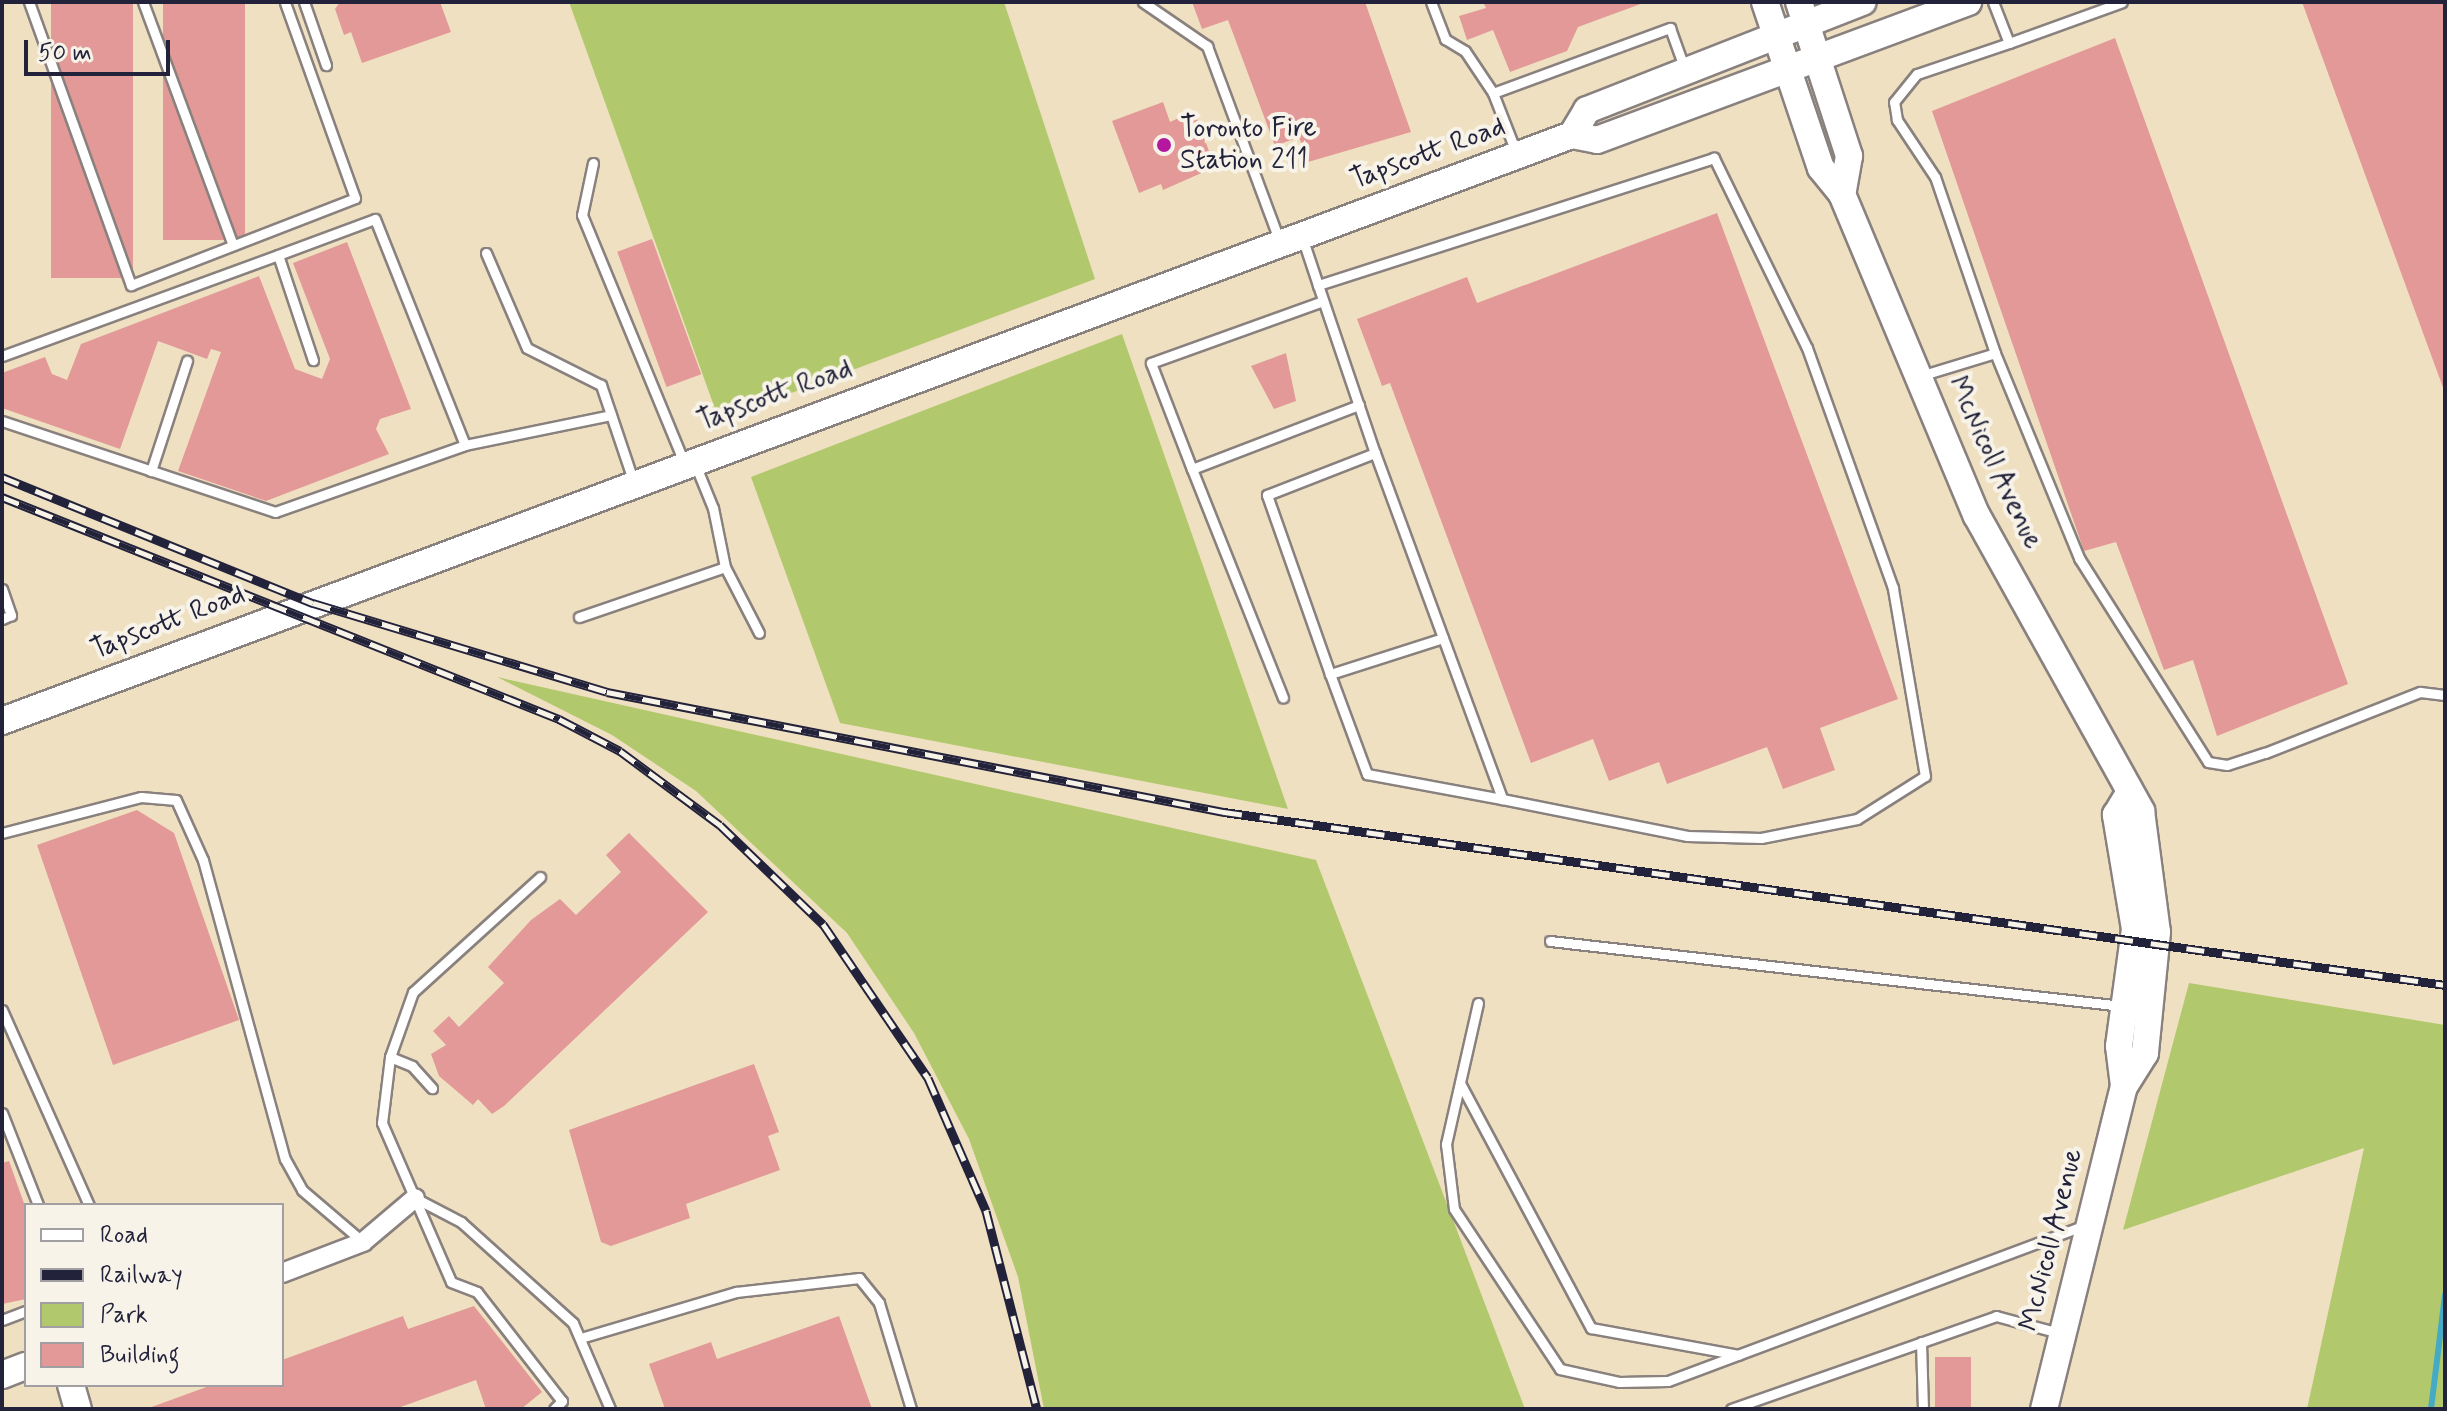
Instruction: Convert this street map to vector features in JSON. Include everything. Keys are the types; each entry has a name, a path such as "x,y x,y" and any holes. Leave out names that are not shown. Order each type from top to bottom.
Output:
{"street":[{"name":"McNicoll Avenue","path":"1765,2 1821,168 1842,194 1977,516 2141,811 2157,945 2145,1053 2124,1086 2044,1409"},
{"name":"Tapscott Road","path":"1572,135 1587,110 1777,34 1803,12 1863,2"},
{"name":"Tapscott Road","path":"2,721 1517,155 1572,135 1597,140 1968,2"},
{"path":"1803,12 1849,156 1842,194"},
{"name":"McNicoll Avenue","path":"2124,1086 2119,1046 2135,929 2116,815 2129,793"},
{"path":"284,1272 363,1242 415,1198"},
{"path":"2,1375 24,1367"},
{"path":"72,1387 78,1409"}],"lane":[{"path":"29,2 131,285 355,198 285,2"},
{"path":"143,2 233,245"},
{"path":"304,2 326,65"},
{"path":"1143,2 1207,46 1290,239 1318,285 1375,453 1502,799"},
{"path":"1431,2 1445,39 1465,51 1493,93 1517,155"},
{"path":"1993,2 2009,43"},
{"path":"2122,2 1917,74 1894,102 1897,120 1935,177 1995,353 2079,558 2208,762 2252,757 2420,692 2445,695"},
{"path":"1493,93 1670,28 1685,71"},
{"path":"1318,285 1714,158 1807,348 1893,588 1925,776 1857,819 1761,838 1687,836 1367,774 1267,495 1375,453"},
{"path":"593,163 582,215 689,463 713,508 725,567 759,633"},
{"path":"2,356 375,219 465,445"},
{"path":"486,253 527,348 601,385 634,483"},
{"path":"278,255 313,360"},
{"path":"1283,698 1151,363 1323,301"},
{"path":"1918,377 1995,353"},
{"path":"151,471 187,361"},
{"path":"1192,469 1359,405"},
{"path":"2,421 275,512 465,445 611,415"},
{"path":"579,617 725,567"},
{"path":"2,589 11,615 2,619"},
{"path":"1330,674 1443,638"},
{"path":"2,833 141,797 176,800 203,860 285,1159 302,1190 363,1242"},
{"path":"540,877 413,992 390,1057 382,1123 451,1282 477,1292 562,1401 554,1409"},
{"path":"1550,941 2125,1007"},
{"path":"1478,1003 1446,1144 1454,1209 1560,1369 1619,1382 1668,1381 2088,1223"},
{"path":"2,1010 88,1203"},
{"path":"390,1057 412,1066 432,1088"},
{"path":"1460,1083 1591,1328 1741,1355"},
{"path":"2,1113 37,1203"},
{"path":"415,1198 461,1222 584,1337 610,1409"},
{"path":"584,1337 736,1292 859,1278 879,1303 911,1409"},
{"path":"2,1320 24,1312"},
{"path":"1731,1409 1996,1316 2062,1334"},
{"path":"1921,1342 1923,1409"}],"green space":[{"path":"569,2 1004,2 1095,279 719,420"},
{"path":"1122,334 1288,809 840,723 751,477"},
{"path":"497,677 1316,860 1525,1409 1044,1409 1018,1277 969,1139 914,1033 847,933 696,791 612,735"},
{"path":"2189,983 2445,1025 2445,1409 2307,1409 2364,1148 2123,1230"}],"building":[{"path":"51,2 133,2 133,278 51,278"},
{"path":"163,2 245,2 245,240 163,240"},
{"path":"340,2 440,2 451,32 362,63 351,32 344,35 335,9"},
{"path":"1192,2 1365,2 1411,132 1308,162 1299,137 1275,146 1228,20 1202,29"},
{"path":"1483,2 1646,2 1578,27 1567,51 1510,72 1493,30 1467,40 1459,16 1486,8"},
{"path":"2302,2 2445,2 2445,393"},
{"path":"2115,38 2348,684 2217,736 2193,660 2164,670 2116,542 2084,551 1932,111"},
{"name":"Toronto Fire Station 211","path":"1163,102 1170,122 1194,111 1215,167 1163,190 1161,184 1139,193 1112,121"},
{"path":"1717,213 1898,699 1820,728 1835,770 1783,789 1767,747 1667,784 1659,762 1609,781 1593,739 1531,763 1390,383 1382,386 1357,319 1467,277 1477,303"},
{"path":"652,239 701,374 666,387 617,252"},
{"path":"347,242 411,409 380,419 376,429 389,454 266,501 178,471 221,352 211,349 207,359 158,341 120,449 2,408 2,373 45,357 52,374 67,380 81,344 259,276 295,369 322,379 330,359 293,263"},
{"path":"1286,353 1296,401 1274,409 1251,366"},
{"path":"137,810 174,833 239,1020 113,1065 37,845"},
{"path":"629,833 708,912 504,1106 492,1114 478,1099 473,1105 439,1076 431,1054 446,1045 433,1031 449,1016 459,1027 504,983 488,967 531,920 560,899 576,915 621,872 606,855"},
{"path":"754,1064 779,1132 768,1136 780,1170 686,1204 690,1218 611,1246 601,1242 569,1130"},
{"path":"9,1161 24,1203 24,1299 2,1304 2,1163"},
{"path":"474,1306 542,1392 521,1409 486,1409 476,1380 395,1409 146,1409 206,1387 284,1387 284,1359 403,1316 408,1329"},
{"path":"839,1316 872,1409 665,1409 649,1364 711,1342 717,1359"},
{"path":"1935,1357 1971,1357 1971,1409 1935,1409"}],"waterway":[{"path":"2431,1409 2445,1295"}],"railway":[{"path":"2,477 313,603 607,692 1224,812 2445,985"},
{"path":"2,497 559,719 620,751 720,825 823,924 928,1078 986,1211 1037,1409"}],"place":[{"name":"Toronto Fire Station 211","path":"1164,145"}]}
